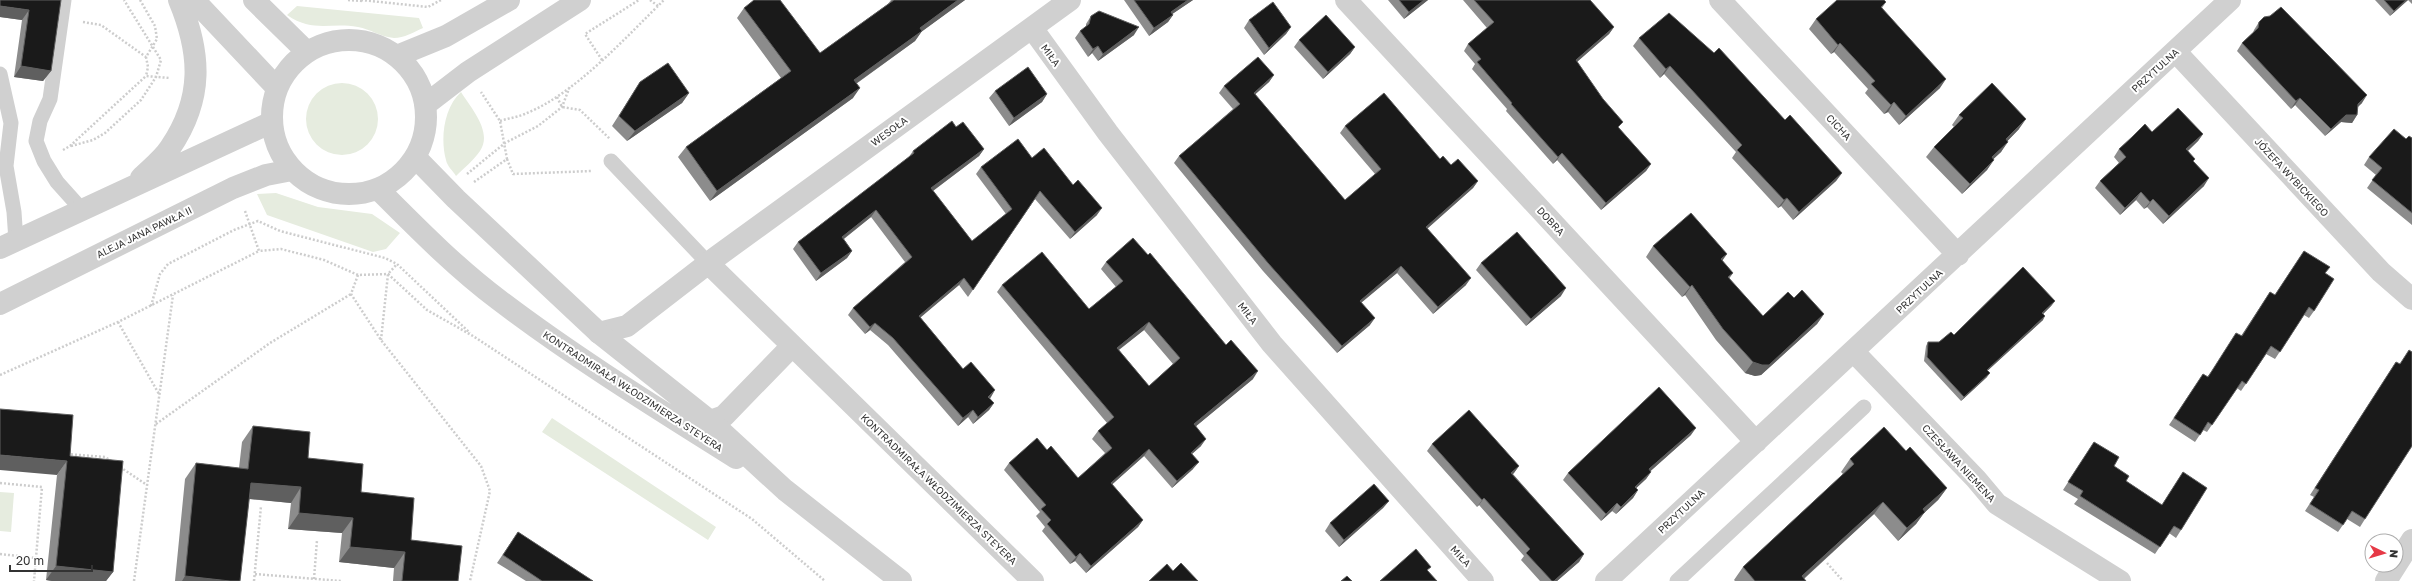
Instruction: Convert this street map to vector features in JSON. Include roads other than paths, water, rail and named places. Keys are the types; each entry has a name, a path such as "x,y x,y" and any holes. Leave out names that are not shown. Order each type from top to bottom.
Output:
{"street":[{"path":"133,186 170,148 193,104 197,82 191,28 179,0"},
{"path":"194,0 277,88"},
{"path":"254,0 307,52"},
{"path":"397,56 446,36 509,0"},
{"path":"425,104 468,72 580,0"},
{"name":"WESOŁA","path":"599,332 627,326 708,263 1070,0"},
{"name":"DOBRA","path":"1346,0 1756,442"},
{"name":"CICHA","path":"1720,0 1958,255"},
{"name":"PRZYTULNA","path":"1606,581 1958,255 2067,150 2176,52 2230,0"},
{"name":"MIŁA","path":"1032,28 1108,133 1272,344 1483,581"},
{"path":"352,40 376,45 397,56 410,70 420,86 425,104 426,123 423,140 415,157 400,176 378,189 355,195 332,193 310,184 292,170 278,147 272,122 273,105 277,88 290,68 307,52 329,43 352,40"},
{"name":"JÓZEFA WYBICKIEGO","path":"2176,52 2381,272 2412,299"},
{"path":"8,244 133,186 216,150 272,122"},
{"name":"KONTRADMIRAŁA WŁODZIMIERZA STEYERA","path":"415,157 456,199 599,332 710,421 785,490 901,581"},
{"name":"ALEJA JANA PAWŁA II","path":"0,304 234,188 266,175 292,170"},
{"name":"KONTRADMIRAŁA WŁODZIMIERZA STEYERA","path":"378,189 423,234 497,299 575,355 785,490"},
{"name":"KONTRADMIRAŁA WŁODZIMIERZA STEYERA","path":"708,263 1033,581"},
{"path":"679,422 710,421 724,416 792,346"},
{"name":"CZESŁAWA NIEMENA","path":"1853,351 1976,479 1996,504 2120,581"},
{"path":"2386,581 2412,540"}],"lane":[{"path":"64,0 50,99 40,120 36,141 44,161 57,182 83,210"},
{"path":"0,74 11,123 6,166 14,212 8,244"},
{"path":"616,166 708,263"},
{"path":"1678,581 1864,407"}]}
